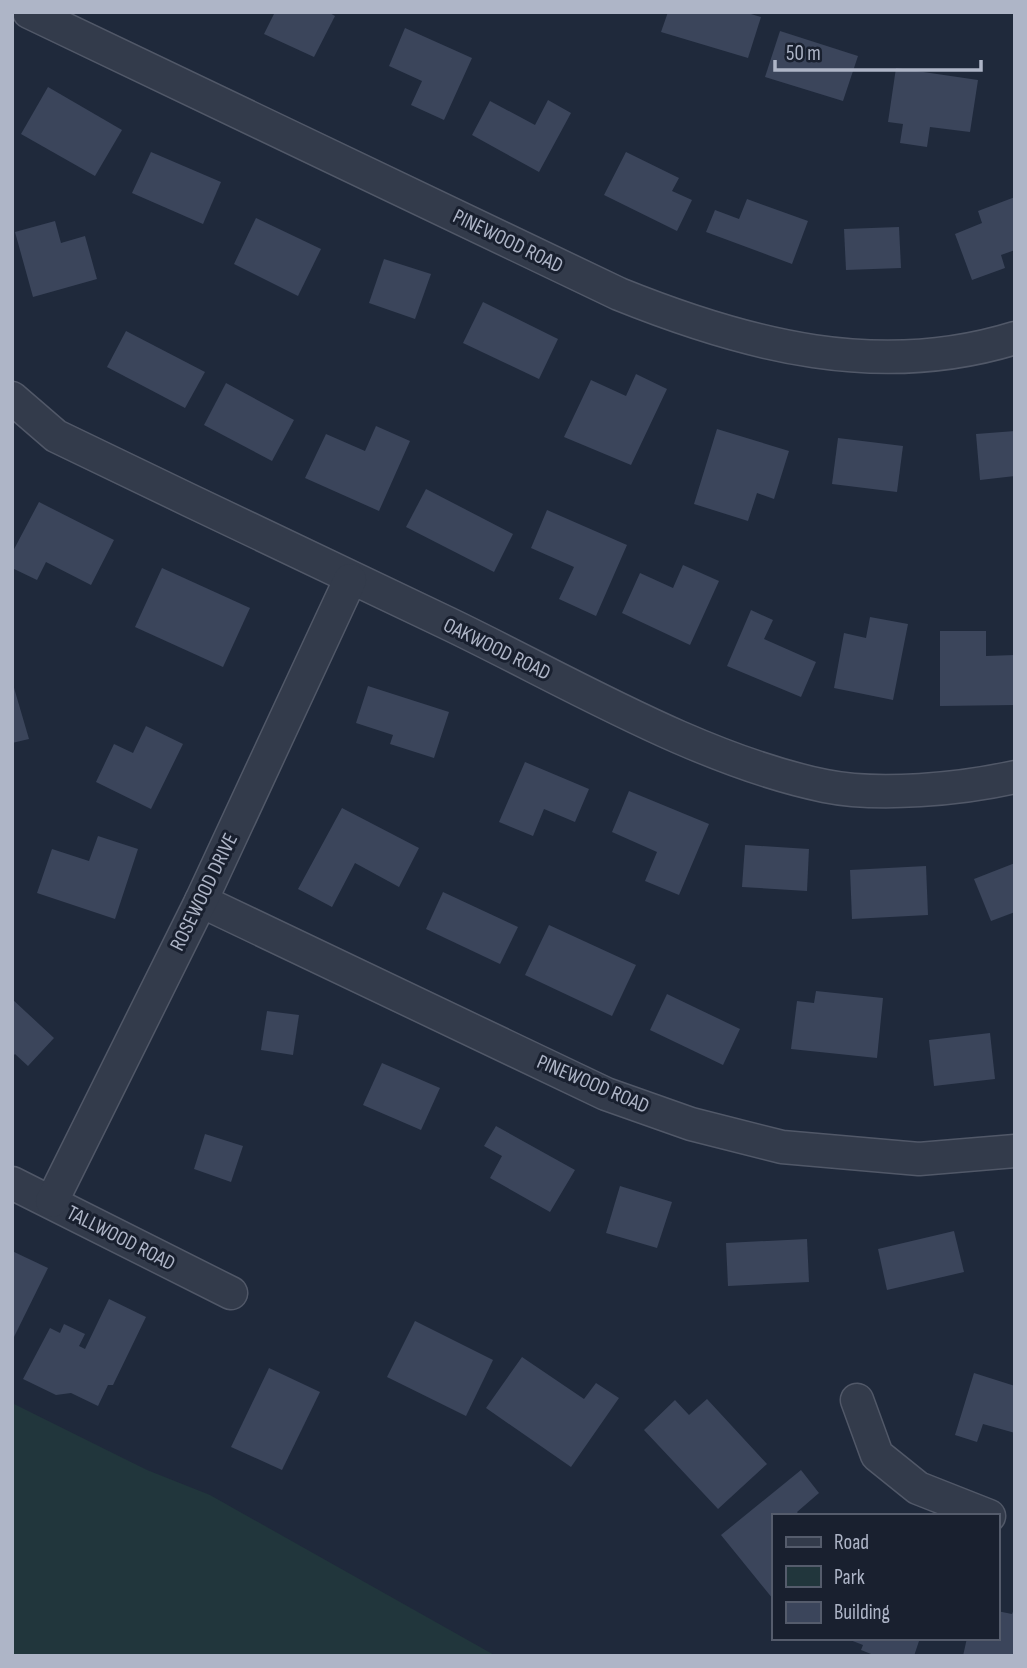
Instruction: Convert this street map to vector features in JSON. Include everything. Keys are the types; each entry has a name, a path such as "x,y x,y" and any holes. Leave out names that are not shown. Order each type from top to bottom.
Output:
{"street":[{"name":"PINEWOOD ROAD","path":"29,12 619,294 671,315 792,348 858,358 911,358 972,351 1015,338"},
{"name":"OAKWOOD ROAD","path":"12,398 56,436 649,722 734,759 827,786 893,790 953,787 1015,778"},
{"name":"ROSEWOOD DRIVE","path":"52,1201 201,901 351,580"},
{"name":"PINEWOOD ROAD","path":"201,901 606,1094 691,1124 782,1147 919,1159 1015,1151"},
{"name":"TALLWOOD ROAD","path":"12,1183 231,1293"},
{"path":"857,1400 877,1455 918,1488 984,1514"}],"green space":[{"path":"12,1403 147,1470 210,1495 496,1656 12,1656"}],"building":[{"path":"275,12 328,12 335,16 314,57 264,34"},
{"path":"668,12 744,12 761,17 748,58 661,32"},
{"path":"405,28 472,58 444,120 411,105 422,81 389,66"},
{"path":"780,31 858,56 843,101 765,77"},
{"path":"896,68 978,80 970,132 930,127 927,147 900,143 903,124 888,122"},
{"path":"48,87 122,130 95,176 21,134"},
{"path":"548,100 571,113 539,172 472,135 490,101 535,125"},
{"path":"151,152 221,182 203,224 132,193"},
{"path":"626,152 679,178 672,191 692,200 677,231 604,195"},
{"path":"1015,197 1015,250 1001,255 1005,268 972,280 955,234 982,223 978,211"},
{"path":"747,199 808,221 792,264 706,232 715,210 739,219"},
{"path":"256,218 321,249 298,296 234,264"},
{"path":"55,221 61,243 85,236 97,279 33,297 15,232"},
{"path":"899,227 901,268 846,270 844,229"},
{"path":"384,259 431,274 415,319 369,303"},
{"path":"483,302 558,339 539,379 463,343"},
{"path":"126,331 205,372 185,408 107,367"},
{"path":"636,374 667,389 631,465 564,437 591,380 626,396"},
{"path":"226,383 294,420 272,461 204,425"},
{"path":"376,426 410,441 379,511 305,478 326,434 365,451"},
{"path":"717,429 789,451 774,499 757,493 748,521 694,504"},
{"path":"1015,431 1015,476 980,480 976,434"},
{"path":"838,438 903,446 897,492 832,484"},
{"path":"426,489 513,534 494,572 406,527"},
{"path":"39,502 114,540 91,585 46,562 37,580 12,568 12,553"},
{"path":"547,510 627,545 596,616 559,599 574,567 531,548"},
{"path":"683,565 719,581 690,645 622,613 640,573 673,588"},
{"path":"162,568 250,608 223,667 135,627"},
{"path":"751,610 773,620 764,639 816,662 801,697 727,666"},
{"path":"870,617 908,624 893,700 834,688 844,633 866,638"},
{"path":"940,631 986,631 986,656 1015,655 1015,705 940,706"},
{"path":"12,681 29,739 12,743"},
{"path":"368,686 449,712 434,758 390,744 393,735 356,723"},
{"path":"146,726 183,744 151,809 96,782 114,744 133,753"},
{"path":"525,762 589,789 575,822 544,809 533,836 499,822"},
{"path":"629,791 709,824 679,895 645,881 657,852 612,832"},
{"path":"342,808 419,848 399,887 355,863 332,907 298,889"},
{"path":"98,836 138,849 115,919 37,893 52,849 89,861"},
{"path":"745,845 809,849 807,891 742,887"},
{"path":"1015,863 1015,912 991,921 974,879"},
{"path":"926,866 928,915 852,919 850,870"},
{"path":"443,892 518,927 500,964 426,929"},
{"path":"549,925 636,965 612,1016 525,975"},
{"path":"816,991 883,998 877,1058 791,1049 797,1001 814,1003"},
{"path":"667,994 740,1029 723,1065 650,1030"},
{"path":"12,999 54,1038 28,1066 15,1054 12,1057"},
{"path":"267,1011 299,1015 293,1055 261,1050"},
{"path":"990,1033 995,1079 934,1086 929,1040"},
{"path":"382,1063 440,1088 421,1130 363,1105"},
{"path":"496,1126 575,1170 550,1212 490,1178 502,1156 484,1146"},
{"path":"205,1134 243,1146 231,1182 194,1169"},
{"path":"620,1186 672,1202 657,1248 606,1233"},
{"path":"954,1231 964,1272 887,1290 878,1249"},
{"path":"807,1239 809,1282 728,1286 726,1243"},
{"path":"12,1251 48,1268 12,1341"},
{"path":"109,1299 146,1317 113,1385 108,1385 98,1406 71,1393 56,1395 23,1379 50,1328 60,1333 64,1324 85,1334 79,1346 85,1349"},
{"path":"415,1321 493,1360 466,1416 387,1377"},
{"path":"522,1357 584,1399 596,1383 619,1398 571,1467 486,1408"},
{"path":"269,1368 320,1392 282,1470 231,1447"},
{"path":"974,1373 1015,1386 1015,1433 983,1424 977,1442 955,1435"},
{"path":"707,1399 767,1464 718,1509 644,1430 675,1400 689,1415"},
{"path":"801,1470 819,1493 797,1512 798,1514 772,1514 772,1598 721,1535"},
{"path":"1014,1609 1015,1656 963,1656 967,1640 999,1640 999,1611 1012,1614"},
{"path":"850,1640 919,1640 914,1656 876,1656 861,1650 863,1645"}]}
